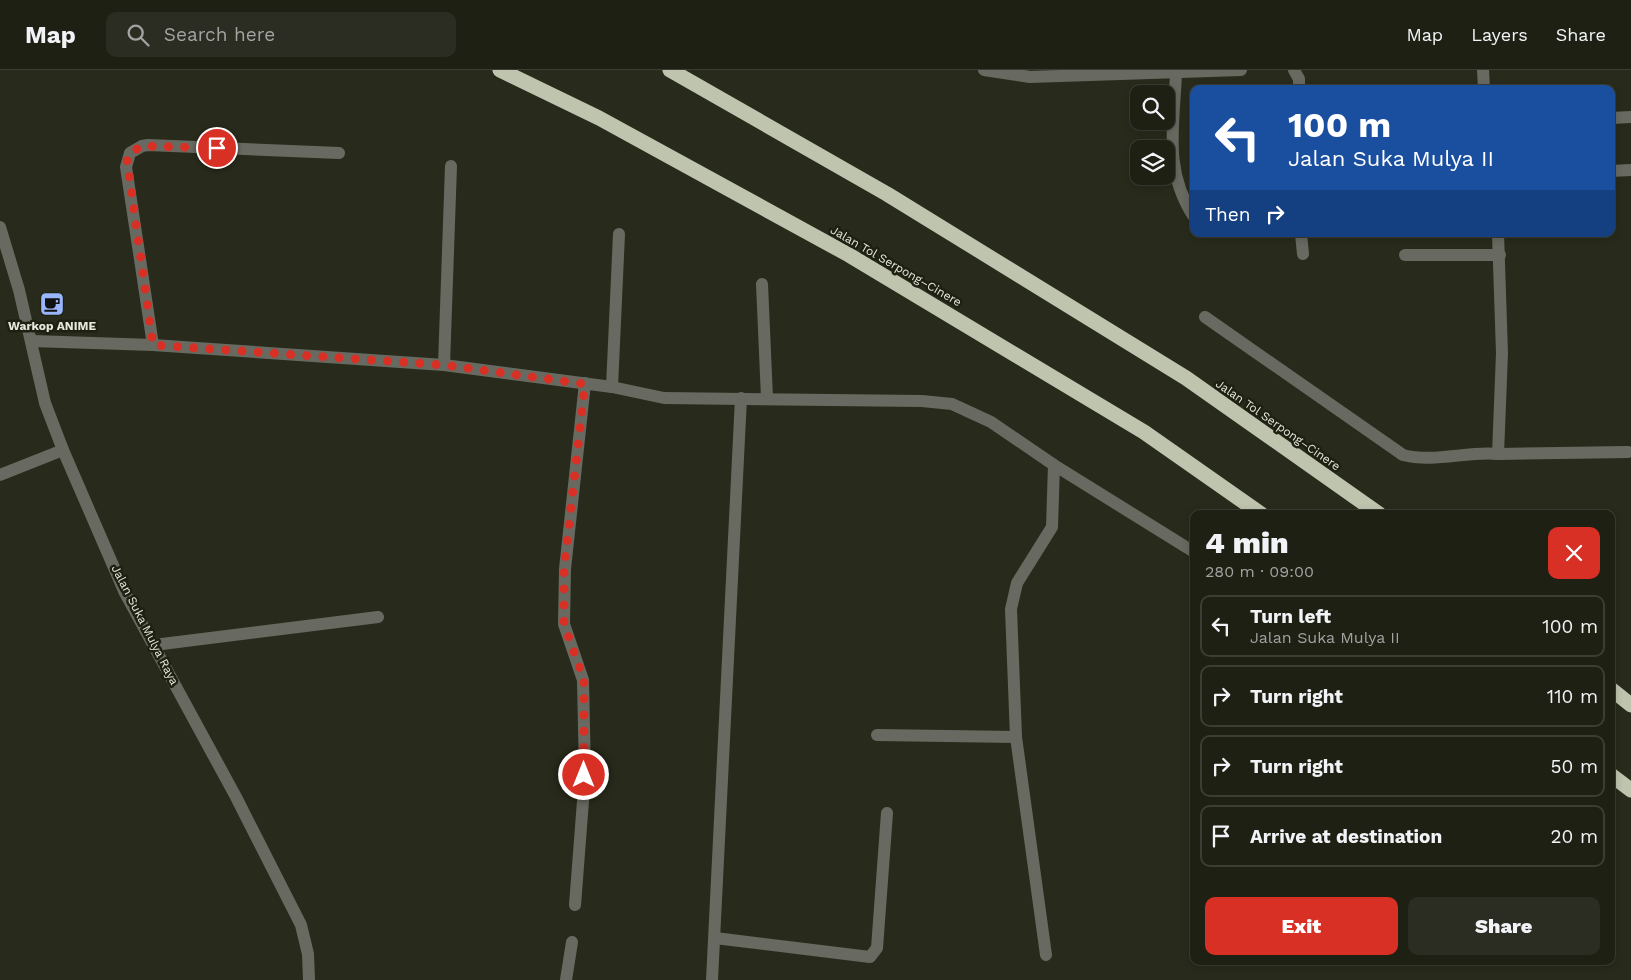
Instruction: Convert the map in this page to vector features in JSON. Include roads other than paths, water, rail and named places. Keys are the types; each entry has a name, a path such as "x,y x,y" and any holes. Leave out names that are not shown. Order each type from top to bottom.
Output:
{"highway":[{"name":"Jalan Tol Serpong–Cinere","path":"500,70 599,118 849,255 1144,432 1255,510"},
{"name":"Jalan Tol Serpong–Cinere","path":"670,70 887,194 1186,378 1373,510"},
{"path":"1615,692 1631,705"},
{"path":"1615,778 1631,790"}],"street":[{"path":"984,70 1030,77 1241,70"},
{"path":"1294,70 1299,79 1299,85"},
{"path":"1483,70 1484,85"},
{"path":"1176,73 1172,160 1182,199 1190,212"},
{"path":"1615,118 1631,117"},
{"path":"153,345 126,167 130,153 142,146 148,145 339,153"},
{"path":"444,365 451,166"},
{"path":"1615,171 1631,170"},
{"name":"Jalan Suka Mulya Raya","path":"0,227 32,341 45,403 63,450 125,592 236,797 301,925 308,954 309,980"},
{"path":"612,387 619,234"},
{"path":"1301,237 1303,254"},
{"path":"1498,237 1502,352 1498,454"},
{"path":"1405,255 1500,255"},
{"path":"762,284 766,398"},
{"path":"1205,317 1403,455 1417,458 1484,453 1628,452"},
{"path":"32,341 153,345 444,365 612,387 664,398 922,401 952,404 991,422 1054,465 1190,550"},
{"path":"575,905 584,775 584,680 564,624 564,568 585,384"},
{"path":"712,980 741,398"},
{"path":"0,475 63,450"},
{"path":"1046,955 1016,737 1011,609 1017,583 1052,527 1054,465"},
{"path":"154,645 378,617"},
{"path":"877,735 1016,737"},
{"path":"715,938 856,958 870,957 877,948 886,813"},
{"path":"566,980 572,942"}],"place":[{"name":"Warkop ANIME","path":"52,304"}]}
